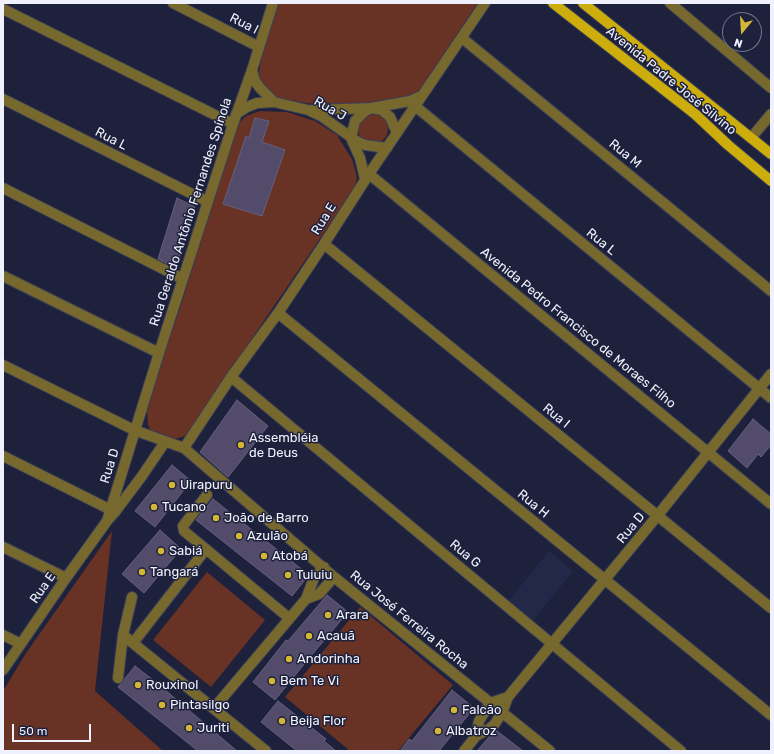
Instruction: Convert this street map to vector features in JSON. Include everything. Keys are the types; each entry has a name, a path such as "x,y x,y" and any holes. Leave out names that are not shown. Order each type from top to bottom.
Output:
{"main road":[{"name":"Avenida Padre José Silvino","path":"553,3 689,109 728,145 771,181"},
{"name":"Avenida Padre José Silvino","path":"583,3 771,154"}],"street":[{"name":"Rua I","path":"173,3 260,47"},
{"name":"Rua Geraldo Antônio Fernandes Spínola","path":"134,430 236,114 260,47 273,3"},
{"name":"Rua E","path":"184,448 231,377 278,313 367,176 485,3"},
{"path":"670,3 771,88"},
{"path":"3,9 233,124"},
{"name":"Rua M","path":"462,38 771,291"},
{"path":"252,70 255,81 274,102"},
{"path":"308,110 371,108 410,101 422,96"},
{"name":"Rua L","path":"3,99 208,202"},
{"name":"Rua J","path":"236,114 257,103 274,102 308,110 321,116 351,138 365,145 387,148"},
{"name":"Rua L","path":"415,106 771,398"},
{"path":"367,176 351,138 355,121 364,112 371,108 382,110 394,122 397,133"},
{"path":"751,138 771,114"},
{"name":"Avenida Pedro Francisco de Moraes Filho","path":"367,176 771,504"},
{"path":"3,188 183,279"},
{"name":"Rua I","path":"324,244 771,608"},
{"path":"3,276 159,353"},
{"name":"Rua H","path":"278,313 771,715"},
{"name":"Rua José Ferreira Rocha","path":"3,365 134,430 184,448 334,577 550,751"},
{"name":"Rua D","path":"476,736 489,730 502,713 508,697 658,515 771,374"},
{"name":"Rua G","path":"231,377 680,751"},
{"name":"Rua D","path":"113,511 134,430"},
{"name":"Rua E","path":"3,670 113,511 142,476 164,442"},
{"path":"3,456 113,511"},
{"path":"207,495 183,528 289,618"},
{"path":"3,547 66,578"},
{"path":"133,643 206,548"},
{"path":"214,708 306,599 314,578 324,567"},
{"path":"306,599 319,594 334,577"},
{"path":"118,678 123,635 132,597"},
{"path":"3,635 21,644"},
{"path":"123,635 266,751"},
{"path":"464,751 476,736 479,721 490,703 508,697"}],"shaded area":[{"path":"278,3 478,3 420,89 411,96 390,101 325,106 276,98 270,94 260,80 259,71 264,46"},
{"path":"260,111 287,112 315,121 337,135 352,159 357,177 355,187 187,434 172,440 151,432 148,424 147,411 152,390 182,302 237,125 246,116"},
{"path":"373,114 384,118 388,129 384,140 373,144 362,140 358,129 362,118"},
{"path":"112,531 95,691 163,751 3,751 3,691 26,653"},
{"path":"549,551 573,571 533,621 509,600"},
{"path":"207,572 265,620 211,687 153,640"},
{"path":"360,607 453,685 398,751 350,751 285,697"}],"building":[{"path":"255,118 269,121 262,142 285,150 262,216 223,204 246,136 249,138"},
{"path":"177,198 195,207 176,268 158,259"},
{"path":"237,400 268,426 228,477 200,452"},
{"path":"753,419 771,434 771,445 761,457 758,454 747,468 728,451"},
{"path":"172,465 191,481 155,527 135,511"},
{"path":"213,499 309,575 292,596 196,520"},
{"path":"160,530 181,549 144,593 122,574"},
{"path":"327,595 348,612 275,700 253,682 286,640 288,641"},
{"path":"135,666 237,751 198,751 118,687"},
{"path":"452,690 474,708 439,751 400,751 409,739 412,741"},
{"path":"278,701 326,739 324,741 336,751 297,751 261,722"},
{"path":"497,731 523,751 477,751 489,737"}],"place":[{"name":"Assembléia de Deus","path":"241,445"},
{"name":"Uirapuru","path":"172,485"},
{"name":"Tucano","path":"154,507"},
{"name":"João de Barro","path":"216,518"},
{"name":"Azulão","path":"239,536"},
{"name":"Sabiá","path":"161,551"},
{"name":"Atobá","path":"264,556"},
{"name":"Tangará","path":"142,572"},
{"name":"Tuiuiu","path":"288,575"},
{"name":"Arara","path":"328,615"},
{"name":"Acauã","path":"309,636"},
{"name":"Andorinha","path":"289,659"},
{"name":"Bem Te Vi","path":"272,681"},
{"name":"Rouxinol","path":"138,685"},
{"name":"Pintasilgo","path":"162,705"},
{"name":"Falcão","path":"454,710"},
{"name":"Beija Flor","path":"282,721"},
{"name":"Juriti","path":"189,728"},
{"name":"Albatroz","path":"438,731"}]}
